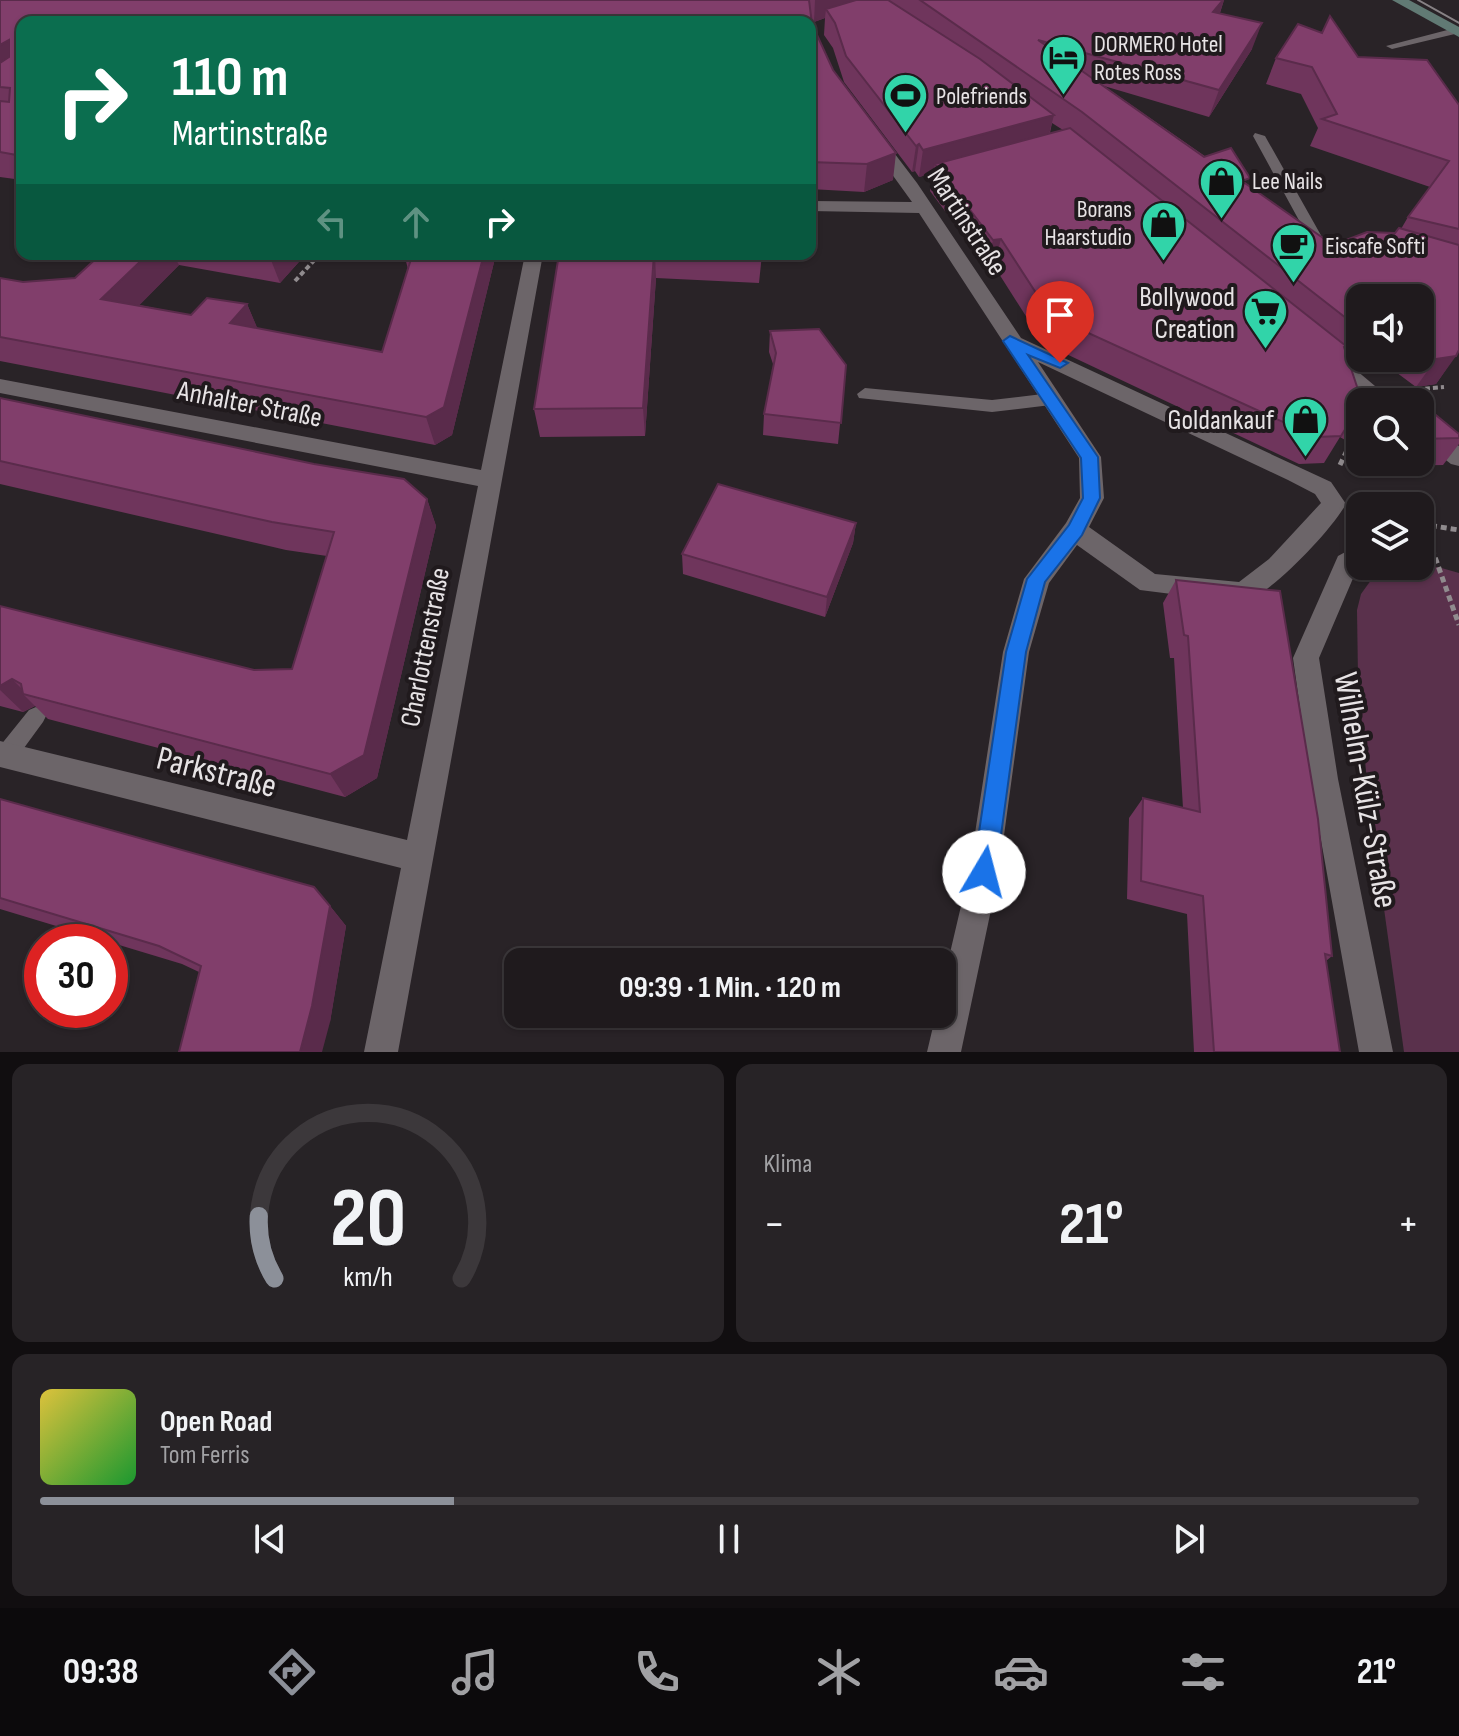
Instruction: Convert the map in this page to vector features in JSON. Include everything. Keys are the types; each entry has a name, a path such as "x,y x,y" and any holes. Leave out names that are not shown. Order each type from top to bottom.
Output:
{"street":[{"path":"1399,0 1457,32"},
{"name":"Martinstraße","path":"867,130 918,185 924,208 1090,457 1092,498 1075,530 1037,579 1016,652 984,872 944,1052"},
{"path":"816,206 924,208"},
{"name":"Charlottenstraße","path":"381,1052 533,260"},
{"path":"1010,341 1296,474 1323,488 1334,504 1278,566 1243,593 1149,583 1075,530"},
{"path":"1311,345 1365,388"},
{"name":"Anhalter Straße","path":"0,386 489,480"},
{"path":"1434,439 1459,458"},
{"name":"Wilhelm-Külz-Straße","path":"1346,565 1306,658 1324,779 1376,1052"},
{"name":"Parkstraße","path":"2,755 417,857"}],"lane":[{"path":"1392,46 1457,32"},
{"path":"1259,136 1317,246 1330,246"},
{"path":"865,394 992,406 1051,399"},
{"path":"2,755 36,716"}],"path":[{"path":"295,281 314,260"},
{"path":"1340,466 1346,453"},
{"path":"1434,525 1459,530"},
{"path":"1434,558 1459,625"}],"shaded area":[{"path":"1434,567 1459,573 1459,1052 1404,1052 1368,794 1358,677 1357,610 1361,594 1371,580 1434,580"}],"building":[{"path":"0,0 809,0 811,16 16,16 16,155 0,152 0,101 9,102 10,88 0,87 0,63 9,57 9,40 0,45"},
{"path":"856,0 888,0 980,59 1054,115 923,150 919,144 916,146 846,56 835,23 826,9"},
{"path":"920,0 1223,0 1213,12 1262,23 1219,90 1038,40 1204,157 1231,148 1250,178 1242,181 1333,245 1367,232 1395,233 1399,228 1459,245 1459,350 1456,356 1434,358 1434,284 1346,284 1346,318 1082,112"},
{"path":"1330,16 1358,57 1427,60 1459,105 1459,229 1408,217 1449,161 1322,119 1337,114 1312,67 1276,58 1298,24 1322,33"},
{"path":"816,33 833,70 896,153 867,164 816,162"},
{"path":"1070,128 1346,346 1346,372 1352,372 1357,388 1346,388 1346,428 1341,436 1316,437 1051,316 1001,239 993,240 935,164"},
{"path":"94,260 142,260 101,299 191,315 207,298 247,304 230,323 382,352 411,260 482,260 444,407 426,417 0,337 0,278 23,282 75,278"},
{"path":"558,260 654,260 643,408 534,409"},
{"path":"819,329 846,365 841,423 764,414 776,353 770,331"},
{"path":"0,398 314,464 404,479 427,499 364,755 330,774 23,694 21,684 12,679 0,686 0,606 254,670 292,669 334,532 272,522 0,461"},
{"path":"1434,413 1459,434 1459,438 1434,439"},
{"path":"718,484 856,523 827,597 682,554"},
{"path":"1176,580 1280,591 1318,819 1332,956 1325,954 1340,1052 1214,1052 1203,896 1141,881 1143,798 1200,812 1188,636 1184,635"},
{"path":"0,799 314,887 330,906 312,1006 300,1052 179,1052 201,966 159,946 128,937 128,924 86,924 0,898"}],"tram line":[{"path":"1418,0 1459,23"}],"place":[{"name":"DORMERO Hotel Rotes Ross","path":"1063,97"},
{"name":"Polefriends","path":"905,135"},
{"name":"Lee Nails","path":"1221,220"},
{"name":"Borans Haarstudio","path":"1163,262"},
{"name":"Eiscafe Softi","path":"1294,285"},
{"name":"Bollywood Creation","path":"1266,351"},
{"name":"Goldankauf","path":"1305,458"}],"route":[{"path":"984,872 1016,652 1037,579 1075,530 1092,498 1090,457 1010,341 1060,363"}]}
